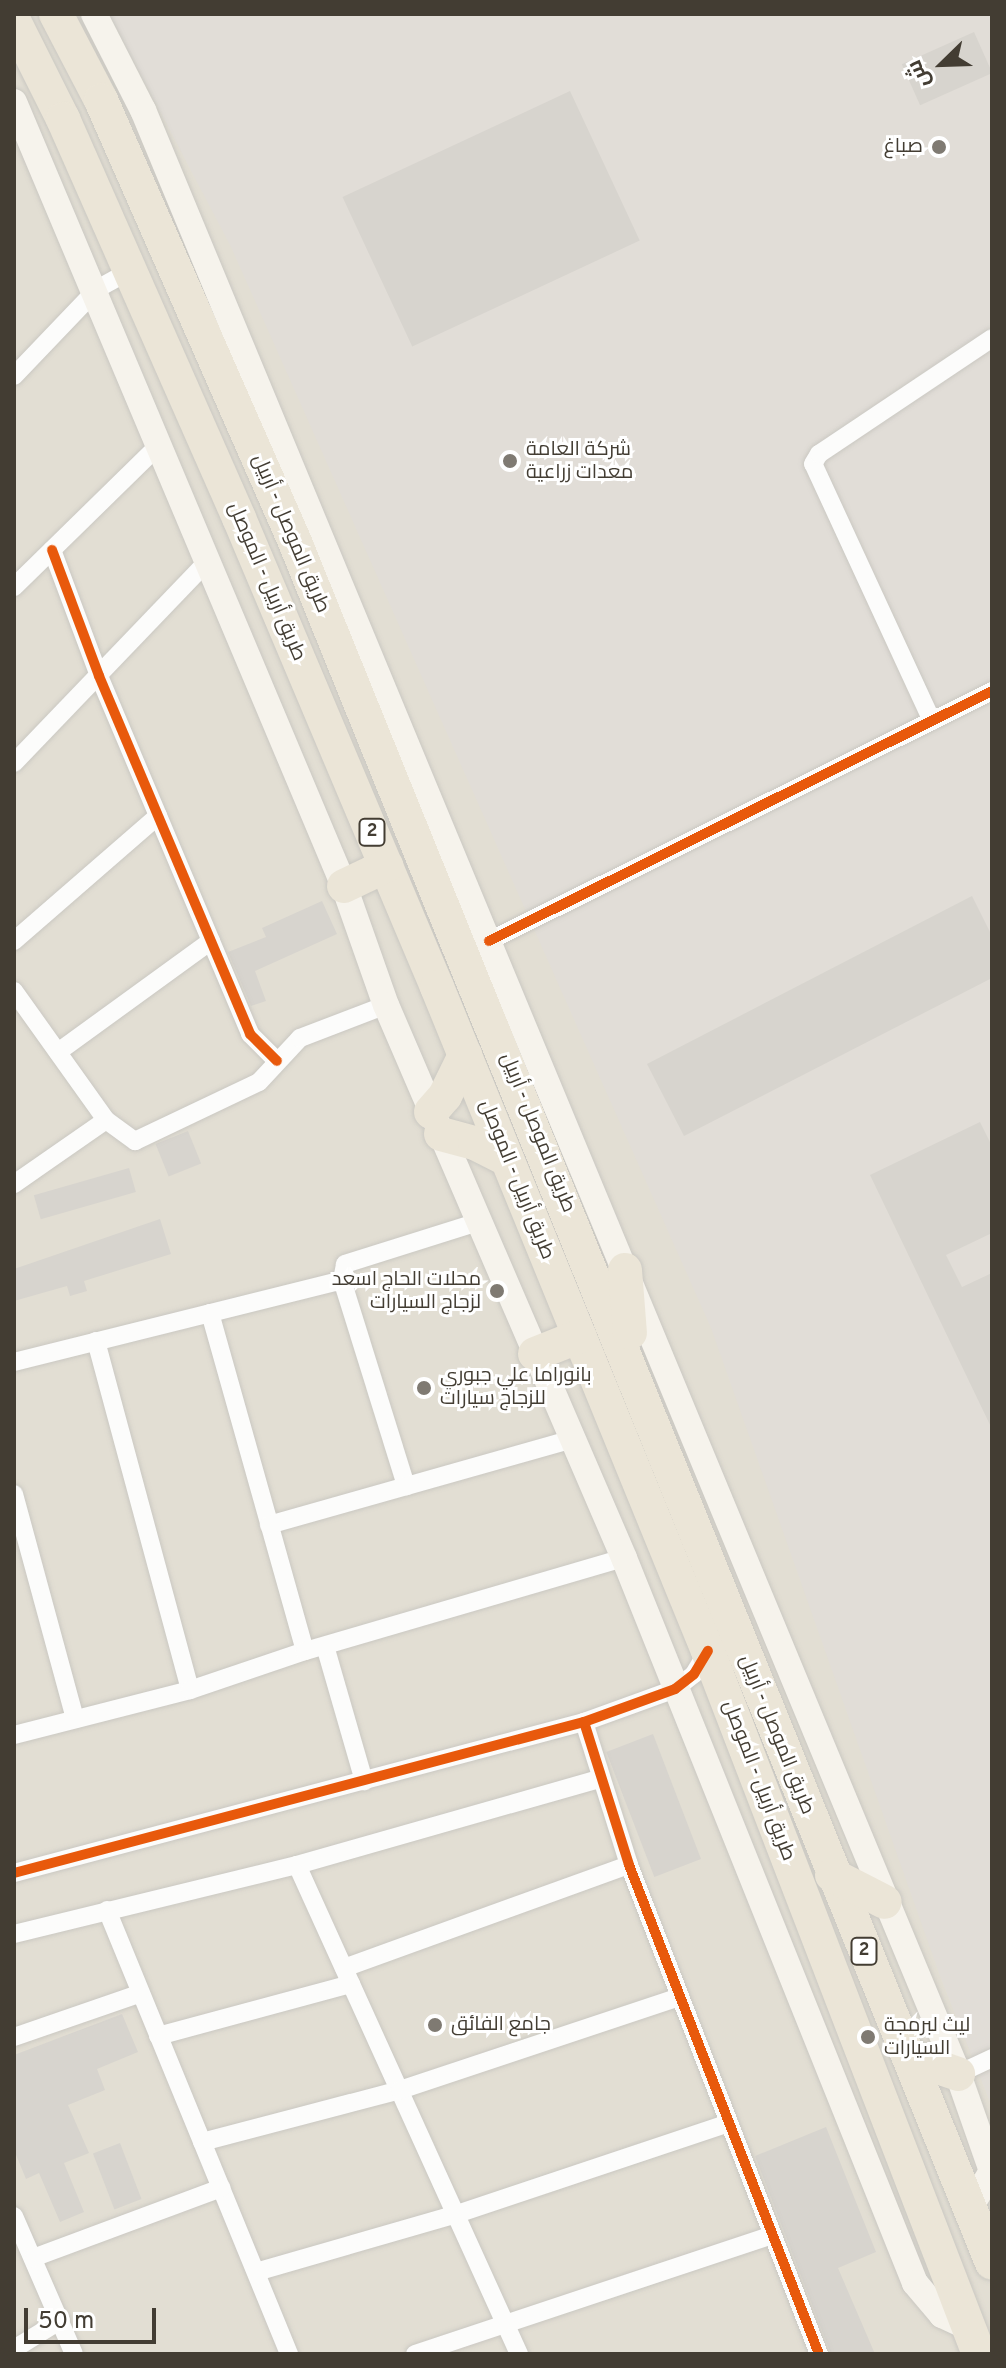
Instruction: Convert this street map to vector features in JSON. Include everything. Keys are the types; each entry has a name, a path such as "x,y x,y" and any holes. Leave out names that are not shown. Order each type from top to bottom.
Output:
{"highway":[{"name":"طريق الموصل - أربيل","path":"56,14 198,279 372,695 633,1369 723,1644 832,1875 992,2263"},
{"name":"طريق أربيل - الموصل","path":"14,21 63,119 130,271 386,866 580,1336 723,1644 973,2341"},
{"path":"63,119 101,100"},
{"path":"344,886 386,866"},
{"path":"465,1055 436,1123 507,1159"},
{"path":"625,1270 633,1369"},
{"path":"535,1354 580,1336"},
{"path":"832,1875 885,1902"},
{"path":"909,2057 958,2074"}],"main road":[{"path":"94,14 143,110 198,279"},
{"path":"14,102 97,289 344,886 386,1005 624,1558 915,2283 931,2306 973,2341"},
{"path":"372,695 489,941 958,2074 992,2171 971,2206"}],"street":[{"path":"14,376 97,289 130,271"},
{"path":"932,721 815,478 813,464 819,454 992,338"},
{"path":"14,587 160,444"},
{"path":"52,550 99,676 250,1034 277,1061"},
{"path":"14,763 209,560"},
{"path":"489,941 992,691"},
{"path":"14,941 158,816"},
{"path":"58,1052 211,941"},
{"path":"14,991 106,1120 135,1141 259,1082 300,1038 386,1005"},
{"path":"14,1184 106,1120"},
{"path":"406,1486 342,1280 345,1264 478,1222"},
{"path":"14,1362 342,1280"},
{"path":"210,1313 305,1651"},
{"path":"96,1341 190,1690"},
{"path":"269,1525 573,1439"},
{"path":"14,1494 75,1719"},
{"path":"14,1735 190,1690 305,1651 624,1558"},
{"path":"14,1873 584,1722 675,1689 723,1644"},
{"path":"325,1646 364,1781"},
{"path":"584,1722 599,1779 629,1865 819,2354"},
{"path":"14,1934 297,1865 599,1779"},
{"path":"297,1865 519,2354"},
{"path":"158,2036 348,1976 629,1865"},
{"path":"107,1910 289,2354"},
{"path":"14,2037 141,1993"},
{"path":"202,2142 400,2090 680,1997"},
{"path":"958,2074 992,2058"},
{"path":"256,2272 454,2215 729,2123"},
{"path":"33,2258 221,2188"},
{"path":"14,2216 74,2354"},
{"path":"423,2353 772,2235"},
{"path":"14,2349 61,2320"}],"shaded area":[{"path":"14,14 992,14 992,2354 14,2354"},
{"path":"109,14 992,14 992,2107 940,1976 711,1328 231,247"}],"building":[{"path":"974,32 992,73 920,105 902,64"},
{"path":"570,91 640,241 412,347 343,197"},
{"path":"972,896 992,936 992,978 684,1136 647,1064"},
{"path":"322,901 337,934 255,971 266,1001 251,1006 228,952 266,937 262,928"},
{"path":"980,1122 992,1146 992,1233 946,1255 962,1287 992,1273 992,1429 870,1175"},
{"path":"188,1131 201,1163 169,1177 156,1144"},
{"path":"129,1168 136,1192 41,1219 34,1195"},
{"path":"160,1219 171,1254 84,1281 87,1291 70,1296 67,1286 14,1301 14,1269"},
{"path":"653,1734 701,1859 654,1877 606,1752"},
{"path":"122,2014 138,2052 97,2069 105,2090 68,2105 89,2153 64,2163 84,2212 60,2222 39,2173 26,2179 14,2150 14,2055"},
{"path":"826,2127 876,2252 838,2268 875,2354 831,2354 755,2156"},
{"path":"120,2143 142,2199 114,2209 93,2153"}],"cycle path":[{"path":"52,550 99,676 250,1034 277,1061"},
{"path":"489,941 992,691"},
{"path":"14,1873 584,1722 675,1689 694,1674 708,1651"},
{"path":"584,1722 629,1865 819,2354"}],"place":[{"name":"صباغ","path":"939,147"},
{"name":"شركة العامة معدات زراعية","path":"510,461"},
{"name":"محلات الحاج اسعد لزجاج السيارات","path":"497,1291"},
{"name":"بانوراما علي جبوري للزجاج سيارات","path":"424,1388"},
{"name":"جامع الفائق","path":"435,2025"},
{"name":"ليث لبرمجة السيارات","path":"868,2037"}]}
